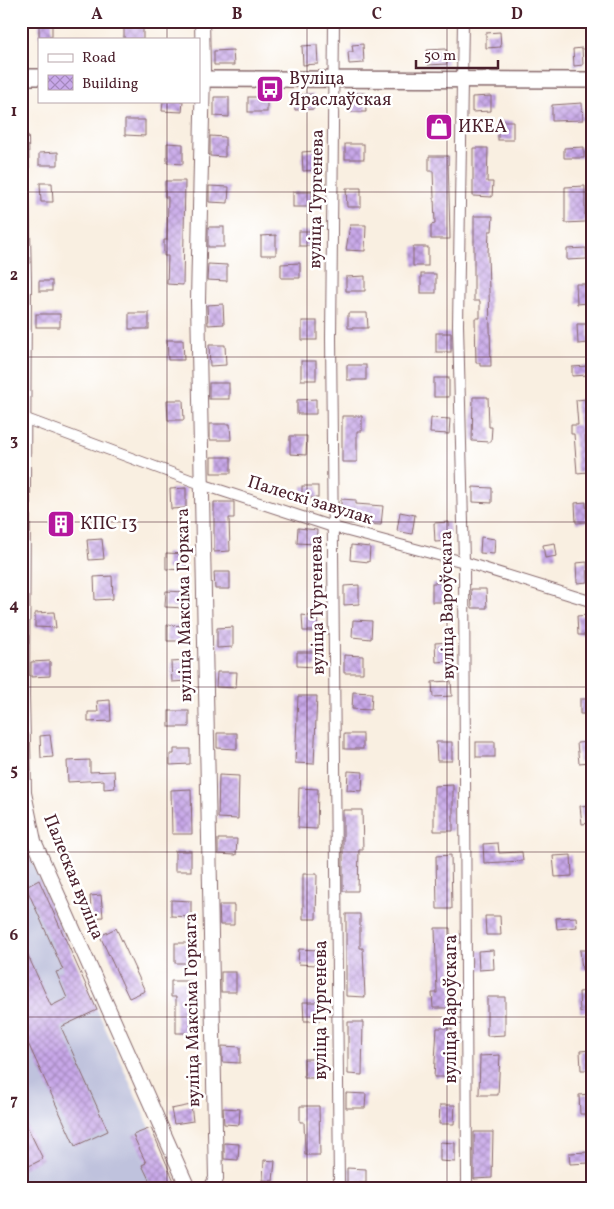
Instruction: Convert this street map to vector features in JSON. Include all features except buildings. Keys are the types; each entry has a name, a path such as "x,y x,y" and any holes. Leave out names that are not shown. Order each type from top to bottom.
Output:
{"main road":[{"path":"21,77 38,77"},
{"path":"200,79 463,78 593,80"}],"street":[{"name":"вуліца Максіма Горкага","path":"200,79 202,21"},
{"name":"вуліца Тургенева","path":"334,21 331,338 339,1188"},
{"name":"вуліца Вароўскага","path":"463,21 458,325 464,562 467,1188"},
{"name":"вуліца Максіма Горкага","path":"200,102 198,301 216,1178 211,1188"},
{"name":"Палеская вуліца","path":"21,139 24,233 22,418 24,793 29,824 58,896 188,1188"},
{"name":"Палескі завулак","path":"22,418 201,484 333,527 464,562 593,602"}],"shaded area":[{"path":"21,834 77,965 177,1188 21,1188"}],"place":[{"name":"Вуліца Яраслаўская","path":"270,89"},
{"name":"ИКЕА","path":"439,127"},
{"name":"КПС 13","path":"61,524"}]}
